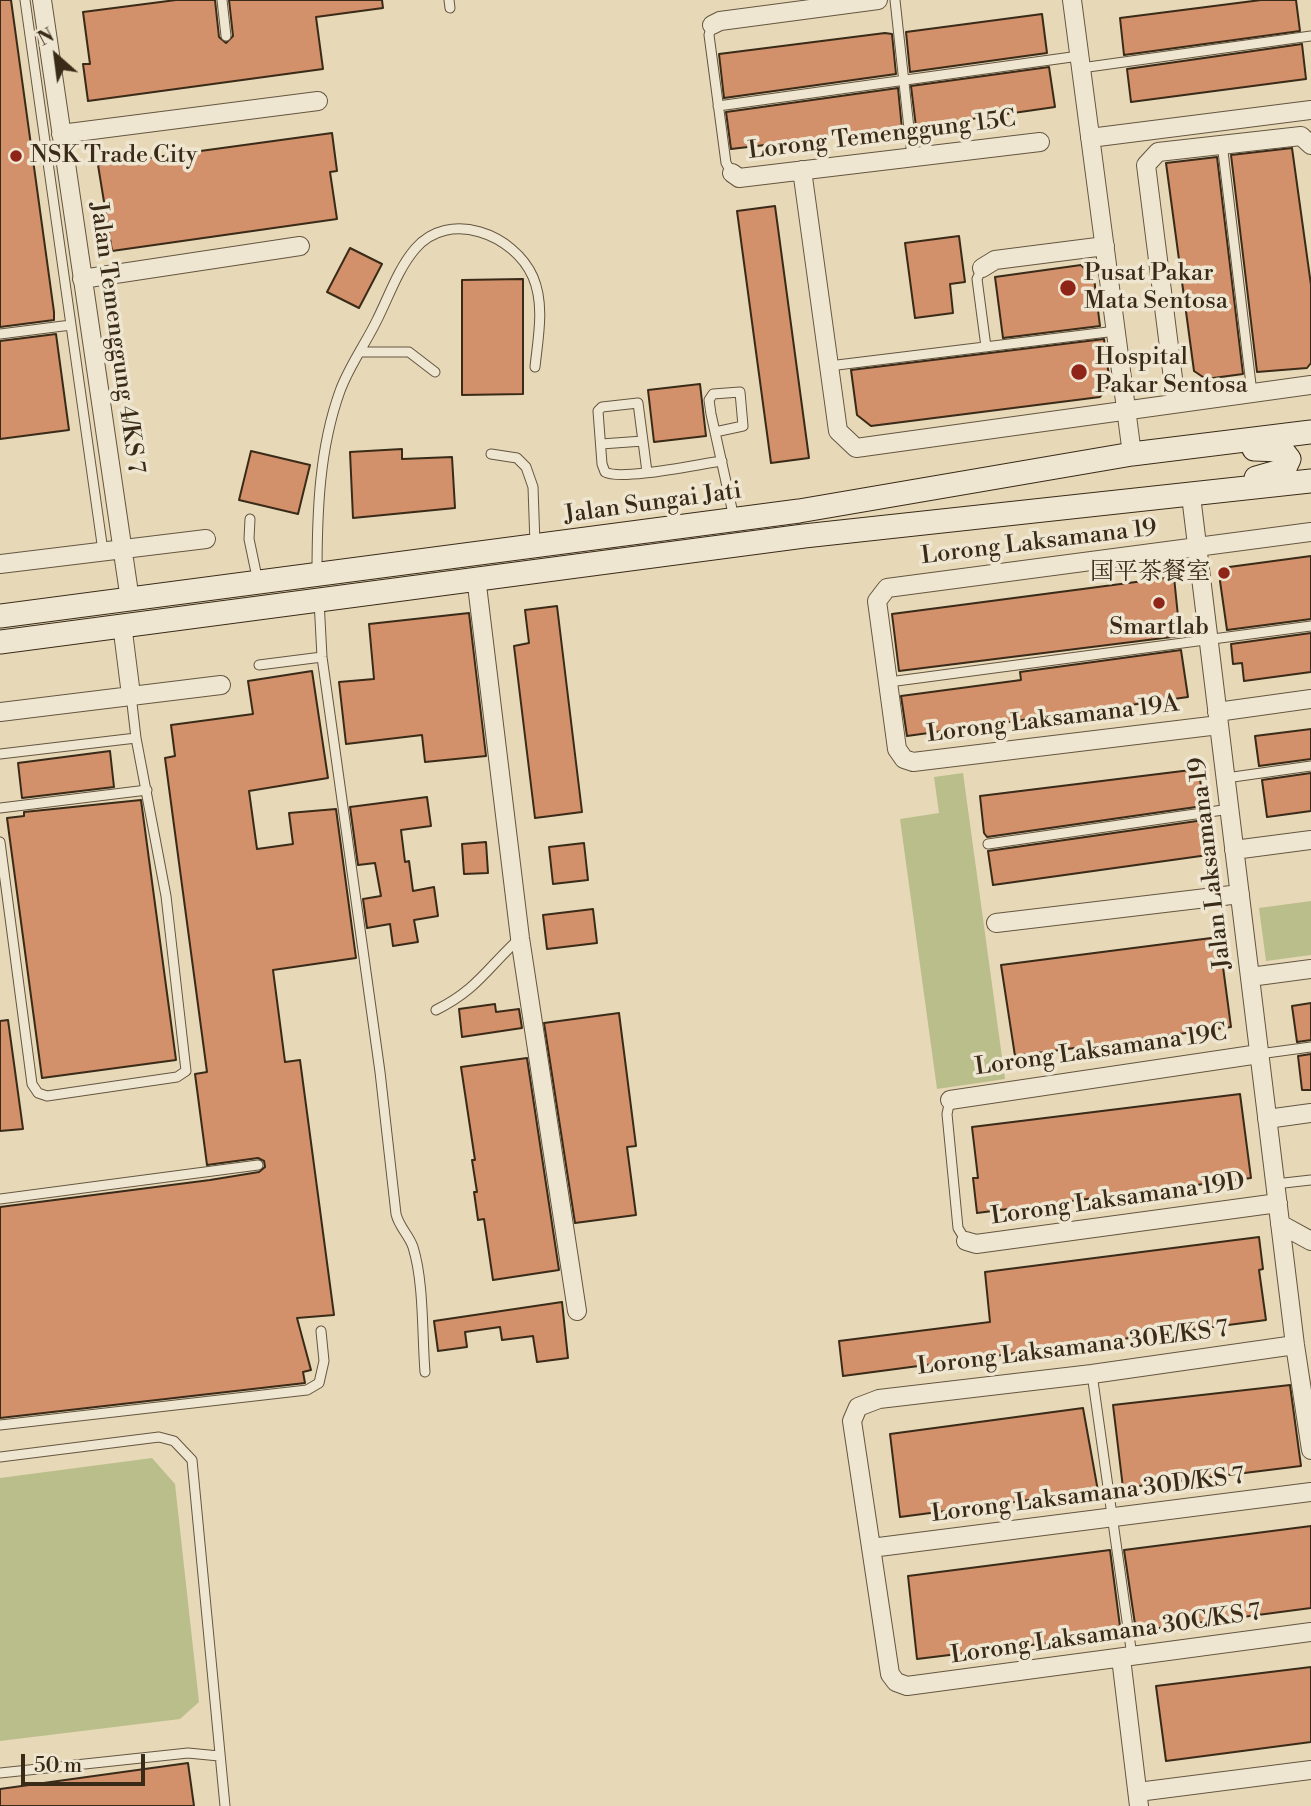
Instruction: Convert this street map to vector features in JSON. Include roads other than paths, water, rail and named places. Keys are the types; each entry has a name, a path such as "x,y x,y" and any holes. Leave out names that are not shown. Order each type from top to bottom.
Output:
{"main road":[{"name":"Jalan Sungai Jati","path":"0,642 122,624 535,546 734,519 1132,454 1311,432"},
{"path":"1195,447 1283,450 1289,459 1284,470 1197,495"},
{"name":"Jalan Sungai Jati","path":"0,616 259,584 318,587 476,577 804,536 1311,481"}],"street":[{"name":"Jalan Temenggung 4/KS 7","path":"43,0 130,600"},
{"path":"712,25 719,21 825,3 878,0"},
{"path":"1072,0 1132,454"},
{"path":"61,134 318,101"},
{"path":"1090,138 1311,110"},
{"path":"1177,402 1146,165 1158,152 1222,143 1301,136 1311,145"},
{"name":"Lorong Temenggung 15C","path":"732,173 739,178 1040,142"},
{"path":"802,170 838,431 856,448 1311,385"},
{"path":"82,279 300,246"},
{"path":"982,268 995,260 1105,246"},
{"name":"Jalan Laksamana 19","path":"1197,495 1197,547 1295,1345 1311,1450"},
{"name":"Lorong Laksamana 19","path":"887,588 1311,532"},
{"path":"0,564 206,539"},
{"path":"476,577 520,939 577,1311"},
{"name":"Lorong Laksamana 19A","path":"887,588 877,601 897,749 904,760 913,762 1218,718 1311,699"},
{"path":"122,624 131,695"},
{"path":"0,712 220,685"},
{"path":"1234,850 1311,840"},
{"path":"996,923 1240,894"},
{"path":"1250,977 1311,969"},
{"name":"Lorong Laksamana 19C","path":"950,1100 1259,1054"},
{"path":"1267,1119 1311,1113"},
{"name":"Lorong Laksamana 19D","path":"965,1241 976,1244 1278,1203"},
{"path":"1280,1224 1311,1241"},
{"name":"Lorong Laksamana 30E/KS 7","path":"871,1548 852,1421 858,1407 879,1399 1092,1374 1295,1345"},
{"name":"Lorong Laksamana 30D/KS 7","path":"871,1548 1311,1492"},
{"name":"Lorong Laksamana 30C/KS 7","path":"871,1548 890,1674 896,1682 907,1686 1311,1632"},
{"path":"1126,1657 1138,1799 1311,1770"}],"lane":[{"path":"25,0 103,551"},
{"path":"222,0 226,36"},
{"path":"895,0 912,156"},
{"path":"712,25 709,35 718,106 726,163 732,173"},
{"path":"718,106 1311,36"},
{"path":"1222,143 1252,393"},
{"path":"425,1372 420,1280 412,1245 399,1227 396,1214 380,1072 321,657 317,522 326,437 341,388 415,250 426,239 447,229 470,228 507,246 534,278 541,316 534,367"},
{"path":"982,268 977,279 986,347"},
{"path":"0,334 71,325"},
{"path":"829,366 1116,331"},
{"path":"360,352 409,352 435,372"},
{"path":"715,432 743,426 740,392 710,396 715,432 734,519"},
{"path":"646,472 638,404 607,404 598,411 605,472 613,476 646,472 722,461"},
{"path":"601,444 643,441"},
{"path":"491,454 517,458 530,474 535,546"},
{"path":"250,519 249,539 259,584"},
{"path":"888,682 1311,626"},
{"path":"259,664 321,657"},
{"path":"0,842 32,1084 38,1093 47,1096 177,1077 186,1070 166,895 136,738 131,695"},
{"path":"0,754 136,738"},
{"path":"1226,778 1311,766"},
{"path":"0,808 148,790"},
{"path":"988,844 1230,809"},
{"path":"436,1010 461,998 520,939"},
{"path":"1259,1054 1311,1047"},
{"path":"950,1100 947,1114 958,1228 965,1241"},
{"path":"0,1199 258,1165"},
{"path":"1275,1184 1311,1180"},
{"path":"0,1425 307,1390 318,1383 324,1362 321,1331"},
{"path":"1092,1374 1113,1518 1126,1657"},
{"path":"0,1457 159,1437 174,1441 192,1460 225,1806"},
{"path":"0,1773 188,1753 219,1756"}],"place":[{"name":"NSK Trade City","path":"16,156"},
{"name":"Pusat Pakar Mata Sentosa","path":"1068,288"},
{"name":"Hospital Pakar Sentosa","path":"1079,372"},
{"name":"国平茶餐室","path":"1224,573"},
{"name":"Smartlab","path":"1159,603"}]}
